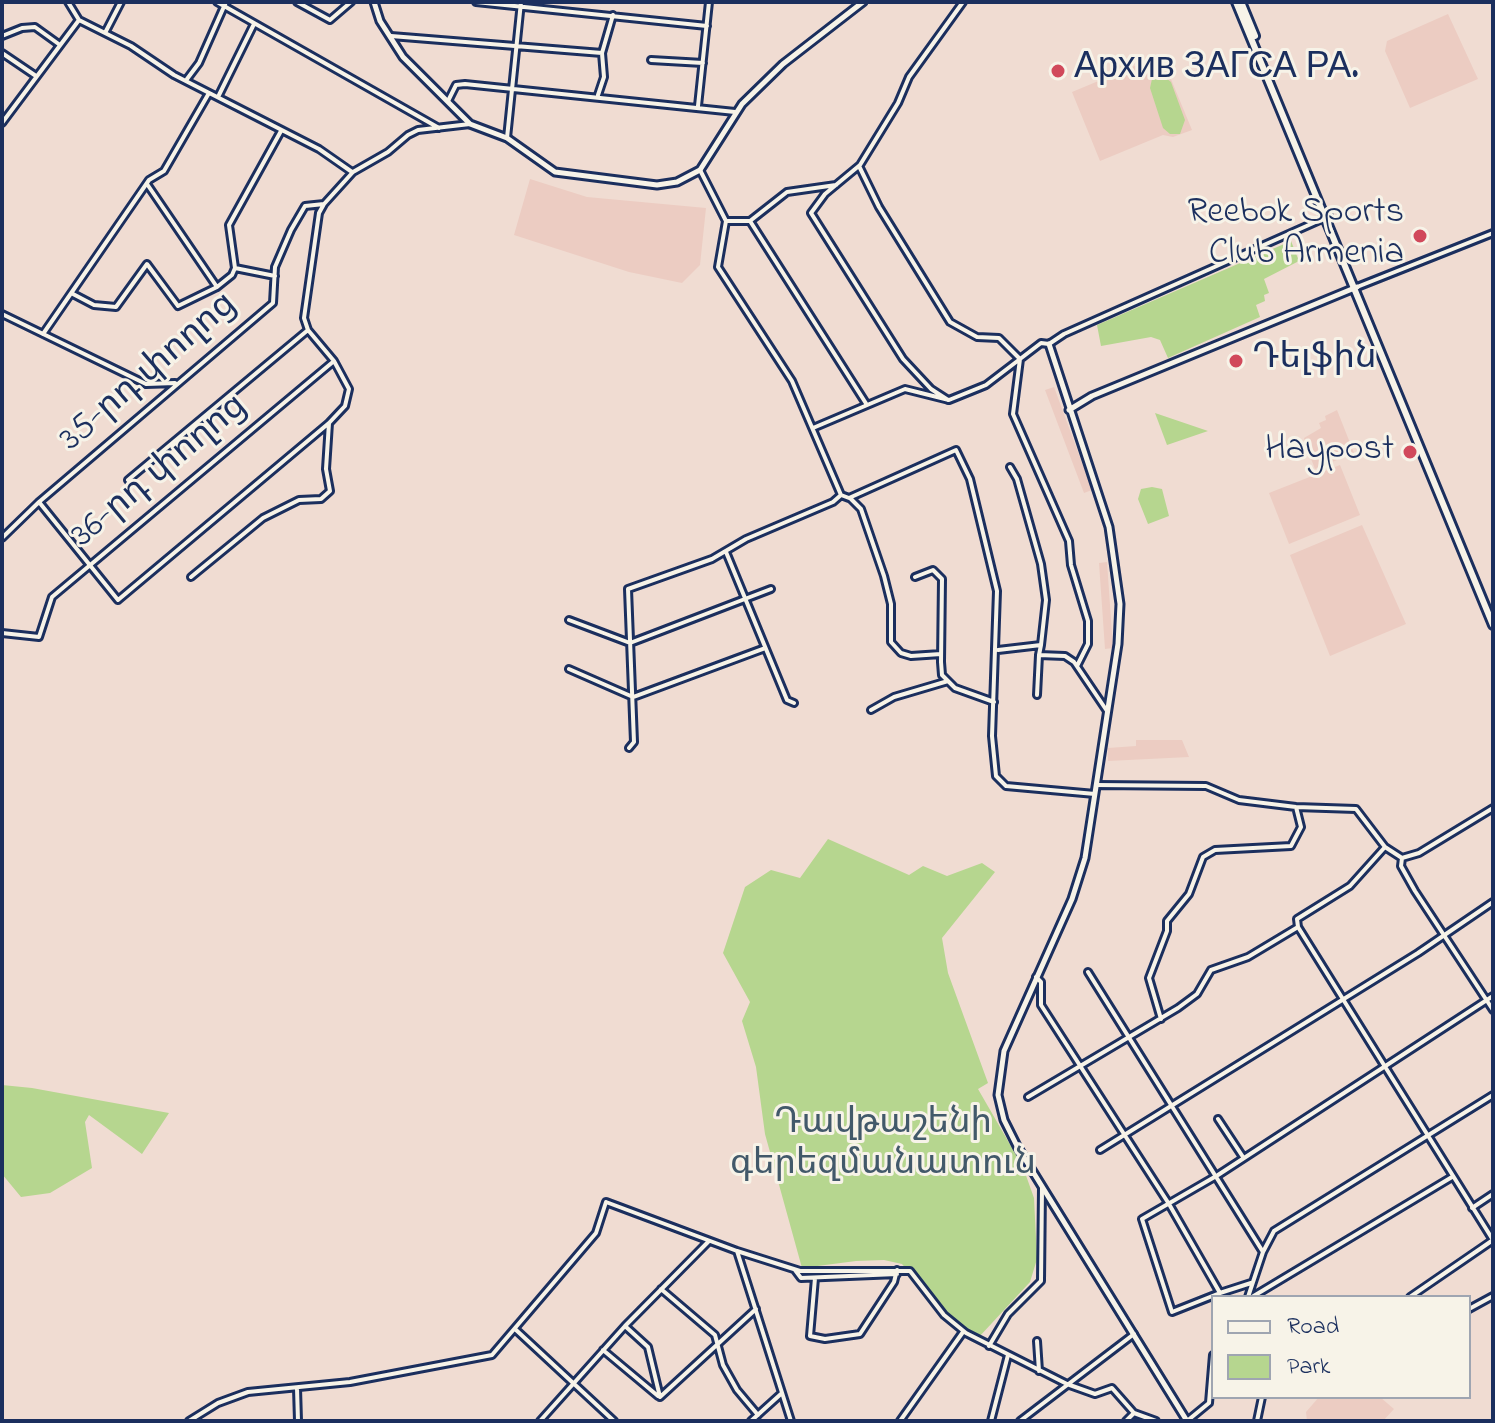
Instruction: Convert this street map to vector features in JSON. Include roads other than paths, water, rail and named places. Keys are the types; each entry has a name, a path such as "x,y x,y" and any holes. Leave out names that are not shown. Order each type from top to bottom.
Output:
{"main road":[{"path":"1238,2 1493,622"}],"street":[{"path":"68,2 79,20 353,172"},
{"path":"105,33 121,2"},
{"path":"217,2 439,128"},
{"path":"297,2 330,20 351,2"},
{"path":"374,2 389,36 403,57 470,124 507,138 555,172 657,185 677,182 700,170 714,152 735,112 783,64 863,2"},
{"path":"476,2 707,26"},
{"path":"698,106 709,2"},
{"path":"949,400 931,389 903,359 811,213 836,185 859,166 898,103 913,70 963,2"},
{"path":"187,79 199,63 225,4"},
{"path":"507,138 521,5"},
{"path":"598,95 604,77 602,53 613,15"},
{"path":"2,123 79,20"},
{"path":"218,97 254,23"},
{"path":"2,36 22,28 35,27 60,45"},
{"path":"389,36 602,53"},
{"path":"2,53 36,76"},
{"path":"651,60 703,63"},
{"path":"448,101 456,85 598,95 735,112"},
{"path":"43,334 147,184 164,171 209,93"},
{"path":"39,502 93,565 118,600 329,423 345,406 349,389 334,361 308,330 304,307 319,213 353,172 388,152 408,135 470,124"},
{"path":"73,294 94,305 116,307 147,264 178,306 217,287 232,275 235,268 229,225 281,131"},
{"path":"859,166 871,185 879,207 950,322 977,337 999,338 1020,359"},
{"path":"700,170 726,221 718,267 792,381 841,495 861,509 891,604 891,642 901,653 911,656 941,654"},
{"path":"147,184 217,287"},
{"path":"726,221 750,221 787,192 836,185"},
{"name":"35-րդ փողոց","path":"2,538 39,502 273,303 280,252 301,211 308,204 324,204"},
{"path":"813,428 905,389 949,400 998,379 1041,343 1049,344 1064,334 1328,217"},
{"path":"750,221 867,405"},
{"path":"1069,410 1092,396 1493,233"},
{"path":"235,268 275,276"},
{"path":"2,314 146,384 178,383"},
{"path":"128,480 308,330"},
{"path":"1049,344 1094,478 1114,552 1120,609 1085,858 1072,899 1004,1051 998,1095 1011,1133 1187,1421 1209,1403 1211,1379"},
{"path":"1020,359 1013,414 1069,541 1071,565 1088,621 1088,644 1077,666"},
{"name":"36-րդ փողոց","path":"2,633 39,637 52,597 334,361"},
{"path":"191,577 263,518 299,500 314,501 327,495 330,491 326,469 329,423"},
{"path":"849,498 956,450 970,479 997,591 998,650 993,745 996,776 1001,785 1095,794"},
{"path":"1010,467 1017,479 1041,564 1046,600 1037,695"},
{"path":"629,748 634,742 628,589 726,552 746,539 833,502 841,495"},
{"path":"726,552 787,700 794,703"},
{"path":"915,577 933,570 942,579 942,675 955,688 994,702"},
{"path":"569,620 630,643 771,589"},
{"path":"998,650 1041,645"},
{"path":"569,669 633,697 765,648"},
{"path":"1039,655 1065,656 1077,666 1107,711"},
{"path":"871,710 894,697 948,681"},
{"path":"1096,785 1206,786 1239,800 1296,807 1356,809 1385,847 1402,858 1419,853 1453,829 1493,808"},
{"path":"1161,1019 1149,978 1167,931 1167,921 1189,894 1203,857 1215,850 1291,846 1301,827 1296,807"},
{"path":"1385,847 1350,886 1297,919 1298,927 1341,999 1493,1240 1413,1295"},
{"path":"1402,858 1401,866 1493,1010"},
{"path":"1100,1150 1493,902"},
{"path":"1028,1097 1161,1019 1197,994 1211,970 1248,957 1298,927"},
{"path":"1088,972 1132,1037 1263,1252"},
{"path":"1036,977 1041,982 1041,1005 1169,1204 1220,1293"},
{"path":"1211,1297 1172,1312 1142,1219 1218,1175 1493,996"},
{"path":"1250,1295 1251,1283 1274,1231 1493,1095"},
{"path":"1218,1119 1243,1158"},
{"path":"1253,1295 1452,1177"},
{"path":"989,1346 1008,1314 1041,1281 1039,1192 1043,1186"},
{"path":"1472,1208 1493,1194"},
{"path":"189,1421 218,1403 248,1392 297,1388 484,1358 503,1345 596,1233 606,1202 708,1241 793,1268 897,1272"},
{"path":"540,1421 625,1326 708,1241"},
{"path":"737,1251 791,1421"},
{"path":"793,1268 800,1277 815,1278 910,1271 944,1315 964,1331 1067,1384 1095,1394 1112,1388 1134,1413 1156,1421"},
{"path":"815,1278 809,1329 810,1336 818,1340 860,1334 897,1272"},
{"path":"1215,1295 1251,1283"},
{"path":"661,1289 715,1335 723,1365 758,1415"},
{"path":"1471,1308 1493,1296"},
{"path":"660,1397 756,1309"},
{"path":"625,1326 648,1347 660,1397"},
{"path":"515,1329 614,1421"},
{"path":"900,1421 964,1331"},
{"path":"1020,1421 1134,1334"},
{"path":"1037,1341 1039,1371"},
{"path":"603,1350 660,1397"},
{"path":"991,1421 1008,1355"},
{"path":"297,1388 298,1421"},
{"path":"751,1421 782,1392"},
{"path":"1257,1421 1262,1399"},
{"path":"1126,1421 1134,1413"}],"place":[{"name":"Архив ЗАГСА РА.","path":"1058,71"},
{"name":"Reebok Sports Club Armenia","path":"1420,236"},
{"name":"Դելֆին","path":"1236,361"},
{"name":"Haypost","path":"1410,452"}],"park label":[{"name":"Դավթաշենի գերեզմանատուն","path":"883,1146"}]}
